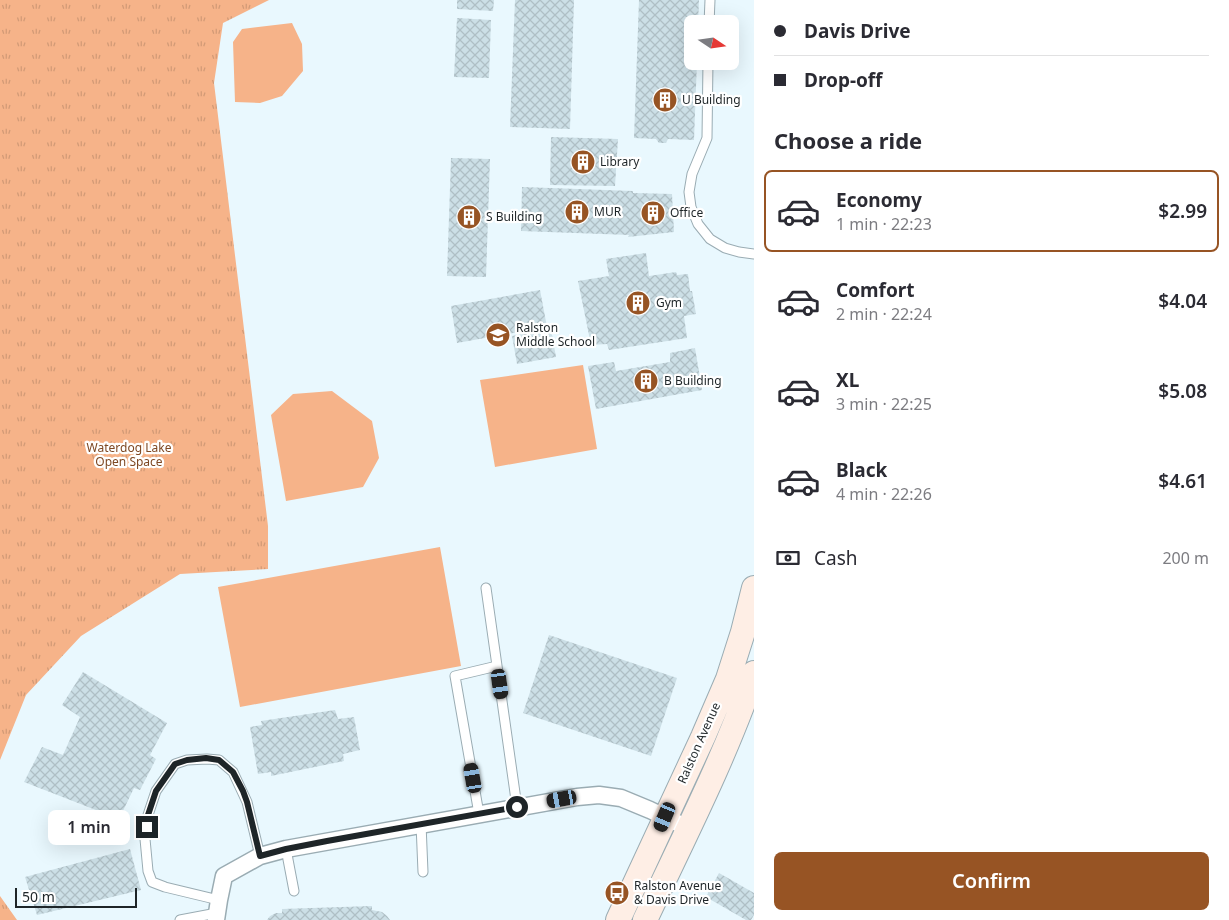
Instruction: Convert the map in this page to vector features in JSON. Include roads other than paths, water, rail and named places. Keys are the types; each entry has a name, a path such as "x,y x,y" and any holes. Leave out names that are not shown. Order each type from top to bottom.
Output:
{"main road":[{"name":"Ralston Avenue","path":"618,920 728,679 743,632 754,588"},
{"name":"Ralston Avenue","path":"645,920 729,738 754,673"}],"street":[{"path":"217,911 224,876 260,856 286,849 517,807 599,795 621,798 688,828"}],"lane":[{"path":"709,15 710,0"},
{"path":"708,70 707,138 692,174 689,192 691,208 698,224 710,239 725,248 754,254"},
{"path":"486,588 517,807"},
{"path":"479,814 455,676 497,666"},
{"path":"217,911 180,890 152,882 148,871 145,840 148,815 156,791 175,764 187,760 206,758 219,760 233,772 247,802 260,856"},
{"path":"421,824 423,872"},
{"path":"286,849 294,892"},
{"path":"180,920 217,911"}],"place":[{"name":"U Building","path":"665,100"},
{"name":"Library","path":"583,162"},
{"name":"MUR","path":"577,212"},
{"name":"Office","path":"653,213"},
{"name":"S Building","path":"469,217"},
{"name":"Gym","path":"638,303"},
{"name":"Ralston Middle School","path":"498,335"},
{"name":"B Building","path":"646,381"},
{"name":"Ralston Avenue & Davis Drive","path":"617,893"}],"park label":[{"name":"Waterdog Lake Open Space","path":"129,455"}]}
